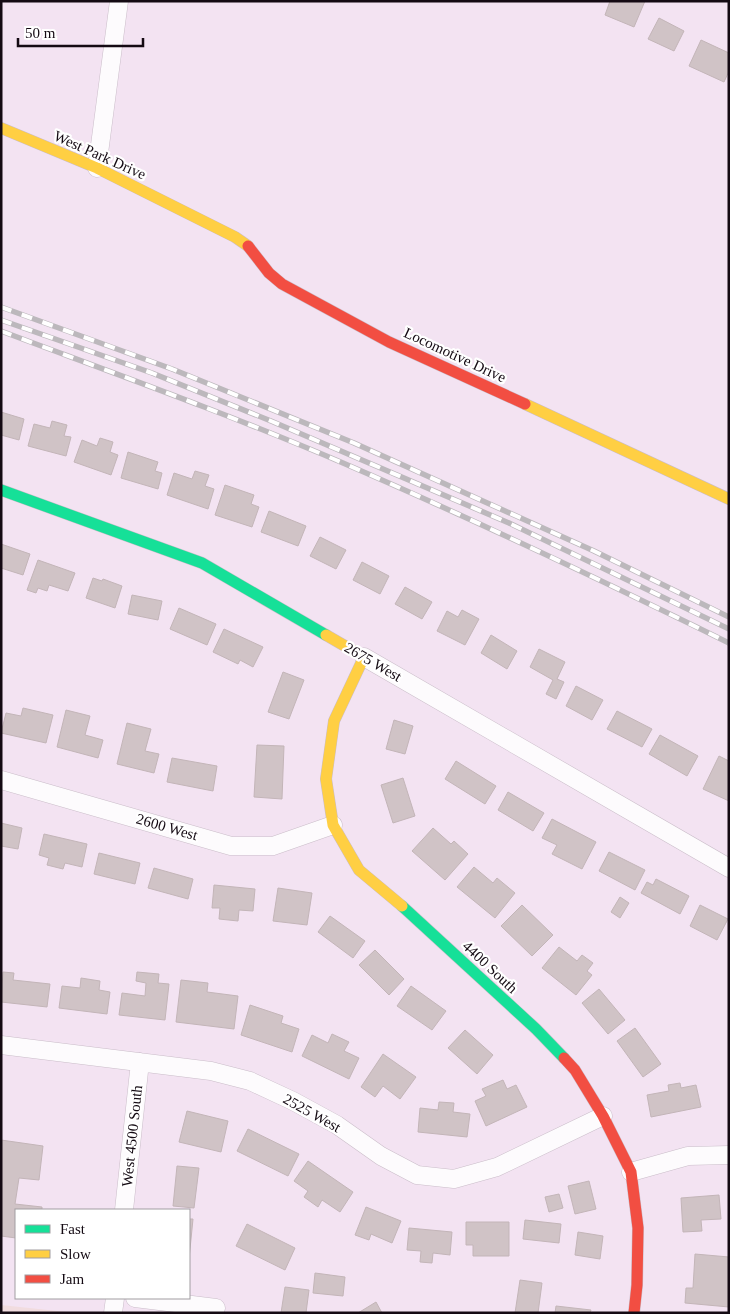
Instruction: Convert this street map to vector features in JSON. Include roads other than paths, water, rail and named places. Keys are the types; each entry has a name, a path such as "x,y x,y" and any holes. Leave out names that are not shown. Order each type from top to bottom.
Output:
{"street":[{"path":"97,168 119,1"},
{"name":"West Park Drive","path":"1,128 97,168 186,212"},
{"name":"Locomotive Drive","path":"186,212 235,236 248,246 269,273 282,284 380,337 729,499"},
{"name":"2675 West","path":"1,490 202,563 729,868"},
{"name":"4400 South","path":"364,657 334,721 326,780 333,825 359,870 400,904 536,1029 575,1070 603,1116 631,1172 638,1228 637,1284 634,1313"},
{"name":"2600 West","path":"1,780 231,846 273,846 333,825"},
{"name":"2525 West","path":"1,1045 211,1071 250,1081 293,1101 337,1125 381,1156 417,1175 454,1179 497,1168 603,1116"},
{"name":"West 4500 South","path":"124,1209 140,1062"},
{"path":"631,1172 688,1156 729,1155"},
{"path":"113,1313 114,1299"},
{"path":"143,1299 216,1308"}],"railway":[{"path":"1,307 172,369 354,443 594,551 729,617"},
{"path":"1,320 152,373 271,421 509,523 729,629"},
{"path":"1,331 216,411 301,445 537,550 729,643"}]}
